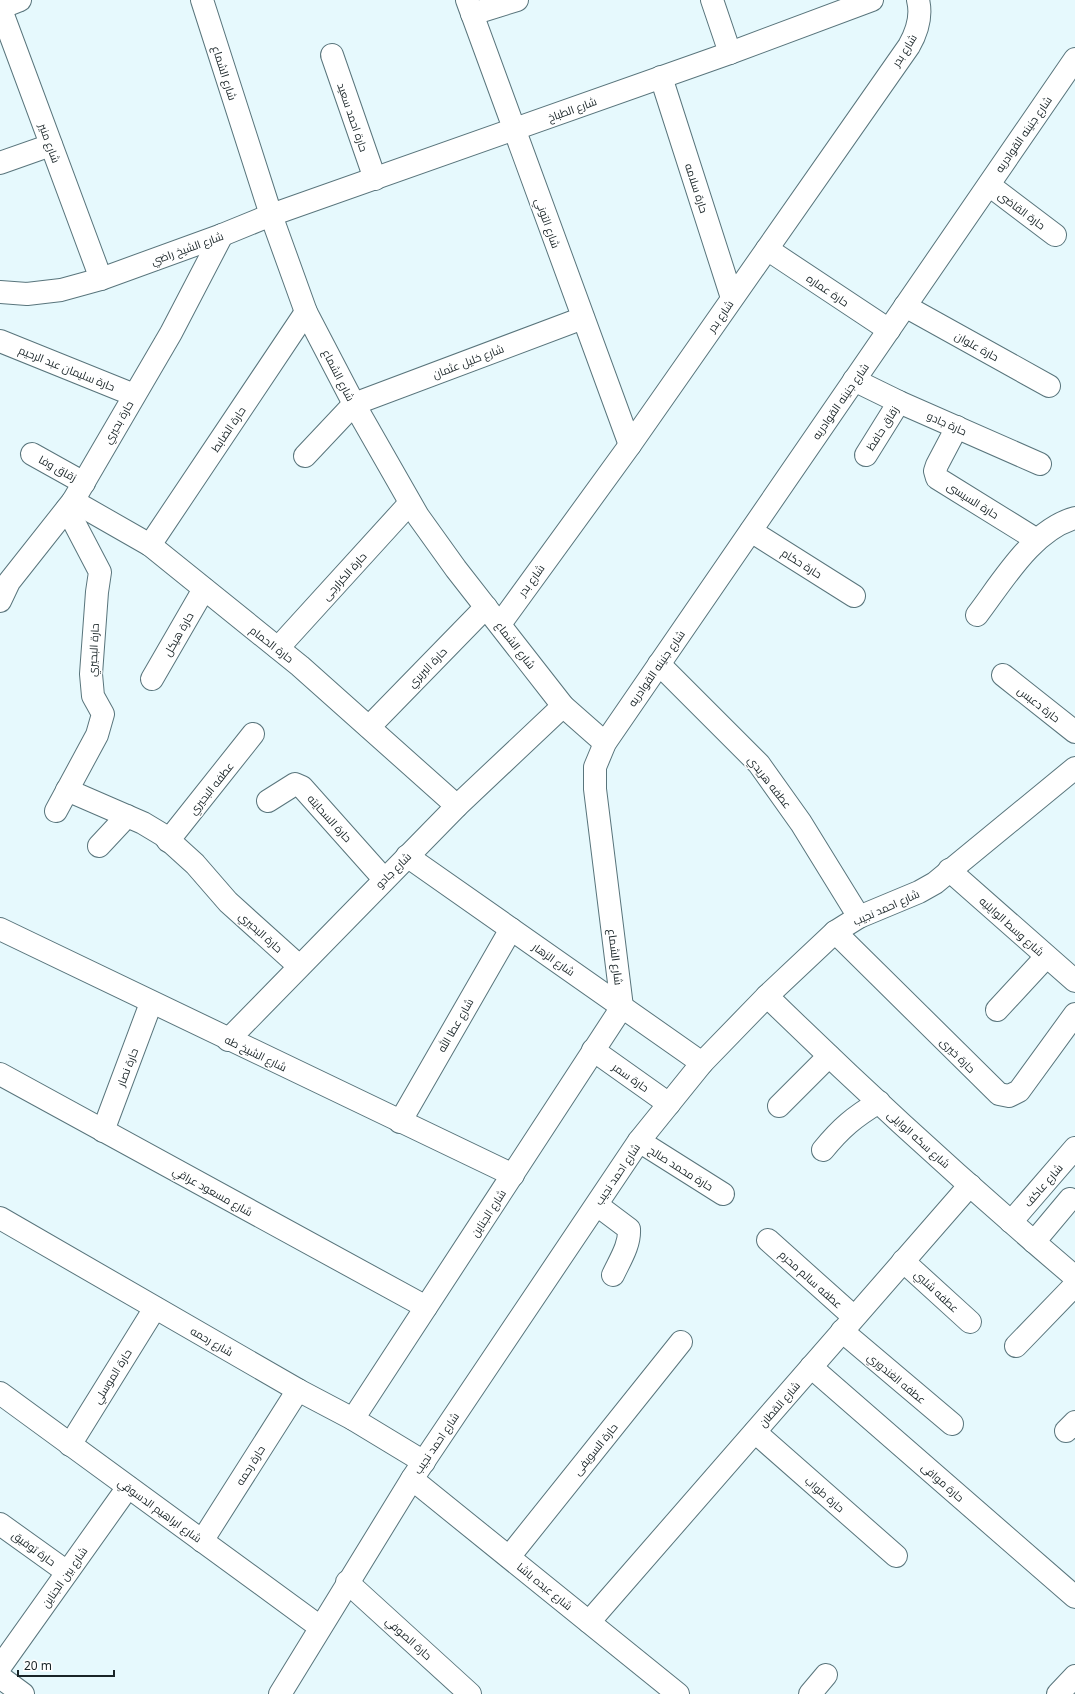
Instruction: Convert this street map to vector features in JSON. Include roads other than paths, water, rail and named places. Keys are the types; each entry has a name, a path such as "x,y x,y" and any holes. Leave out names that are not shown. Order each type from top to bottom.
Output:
{"street":[{"path":"0,7 20,0"},
{"name":"شارع الشماع","path":"202,0 271,215 306,312 354,404 410,503 456,569 563,706 605,743 595,767 595,789 622,1007"},
{"path":"470,7 517,0"},
{"path":"712,0 730,53"},
{"name":"شارع الطباخ","path":"271,215 375,180 730,53 872,0"},
{"name":"شارع بدر","path":"500,624 630,445 732,298 768,249 915,35 918,24 918,0"},
{"name":"شارع منير","path":"0,7 101,279"},
{"name":"شارع التوني","path":"470,7 513,130 630,445"},
{"name":"حارة احمد سعيد","path":"332,55 375,180"},
{"name":"شارع جنينه القوادريه","path":"605,743 1075,59"},
{"name":"حارة سلامه","path":"661,77 732,298"},
{"path":"0,162 51,145"},
{"name":"حارة القاضى","path":"989,185 1055,235"},
{"name":"شارع الشيخ راضي","path":"0,292 27,294 54,291 101,279 222,235 271,215"},
{"name":"حارة بحيري","path":"0,600 9,582 75,497 171,333 222,235"},
{"name":"حارة عماره","path":"768,249 889,330"},
{"name":"حارة علوان","path":"905,306 1049,386"},
{"name":"حارة الضابط","path":"150,546 306,312"},
{"name":"شارع خليل عثمان","path":"354,404 583,318"},
{"name":"حارة سليمان عبد الرحيم","path":"0,341 134,395"},
{"name":"حارة جادو","path":"854,380 899,402 1040,464"},
{"name":"زقاق حافظ","path":"866,454 899,402"},
{"path":"305,456 354,404"},
{"name":"حارة السيسى","path":"957,427 937,465 935,471 937,478 1037,540"},
{"name":"زقاق وفا","path":"32,454 75,497"},
{"name":"حارة الحمام","path":"75,497 150,546 278,648 369,727 456,806"},
{"name":"حارة البحيري","path":"56,811 97,735 102,714 93,696 91,674 97,592 100,572 75,497"},
{"name":"حارة الكرارجى","path":"278,648 410,503"},
{"path":"977,615 1027,549 1049,530 1075,518"},
{"name":"حارة حكام","path":"751,531 854,596"},
{"name":"حارة هيكل","path":"152,679 204,589"},
{"name":"حارة البربري","path":"369,727 486,607"},
{"name":"عطفه هريدي","path":"659,664 759,764 801,823 859,917"},
{"name":"حارة دعبس","path":"1003,675 1075,732"},
{"name":"شارع جادو","path":"228,1040 456,806 563,706"},
{"name":"عطفه البحيري","path":"168,841 253,734"},
{"name":"شارع احمد نجيب","path":"280,1694 347,1582 418,1471 639,1141 702,1063 767,996 836,932 859,917 919,892 935,883 1075,768"},
{"name":"حارة السحايته","path":"268,801 295,784 302,787 384,879"},
{"name":"حارة البحيري","path":"67,790 143,823 168,841 195,864 228,902 299,966"},
{"path":"99,846 127,816"},
{"name":"شارع الزهار","path":"406,856 702,1063"},
{"name":"شارع وسط الوايليه","path":"949,870 1075,981"},
{"name":"شارع عطا الله","path":"400,1122 511,928"},
{"name":"شارع الشيخ طه","path":"0,929 228,1040 512,1175"},
{"name":"حارة خيرى","path":"836,932 999,1094 1010,1096 1019,1091 1075,1014"},
{"path":"997,1010 1046,957"},
{"name":"شارع سكه الوايلى","path":"767,996 828,1056 970,1186 1075,1277"},
{"name":"حارة نصار","path":"102,1131 151,1003"},
{"name":"شارع الجناين","path":"353,1419 622,1007"},
{"name":"حارة سمر","path":"594,1050 669,1104"},
{"path":"779,1106 828,1056"},
{"name":"شارع مسعود عراقي","path":"0,1074 426,1307"},
{"path":"823,1150 839,1131 857,1115 879,1102"},
{"name":"حارة محمد صالح","path":"639,1141 723,1194"},
{"name":"شارع عاكف","path":"1011,1222 1075,1148"},
{"name":"شارع القطان","path":"589,1622 970,1186"},
{"path":"1034,1242 1070,1199"},
{"path":"597,1205 629,1229 630,1238 613,1275"},
{"name":"شارع رحمه","path":"0,1218 298,1390 353,1419 418,1471"},
{"name":"عطفه سالم محرم","path":"768,1240 848,1324"},
{"name":"عطفه شلبي","path":"904,1261 970,1322"},
{"path":"1016,1346 1075,1285"},
{"name":"حارة الموسلي","path":"70,1444 155,1308"},
{"name":"عطفه الغندوري","path":"848,1324 952,1424"},
{"name":"حارة السويفى","path":"509,1557 681,1342"},
{"name":"حارة موافى","path":"811,1367 1075,1597"},
{"name":"حارة رحمه","path":"202,1541 298,1390"},
{"name":"شارع ابراهيم الدسوقي","path":"0,1393 320,1627"},
{"name":"حارة طواب","path":"754,1432 896,1556"},
{"name":"شارع عبده باشا","path":"418,1471 509,1557 678,1694"},
{"name":"شارع بين الجناين","path":"0,1667 128,1487"},
{"name":"حارة توفيق","path":"0,1524 67,1572"},
{"name":"حارة الصوفي","path":"347,1582 470,1694"},
{"path":"810,1694 826,1675"},
{"path":"1058,1694 1075,1676"},
{"path":"0,1677 23,1694"}]}
